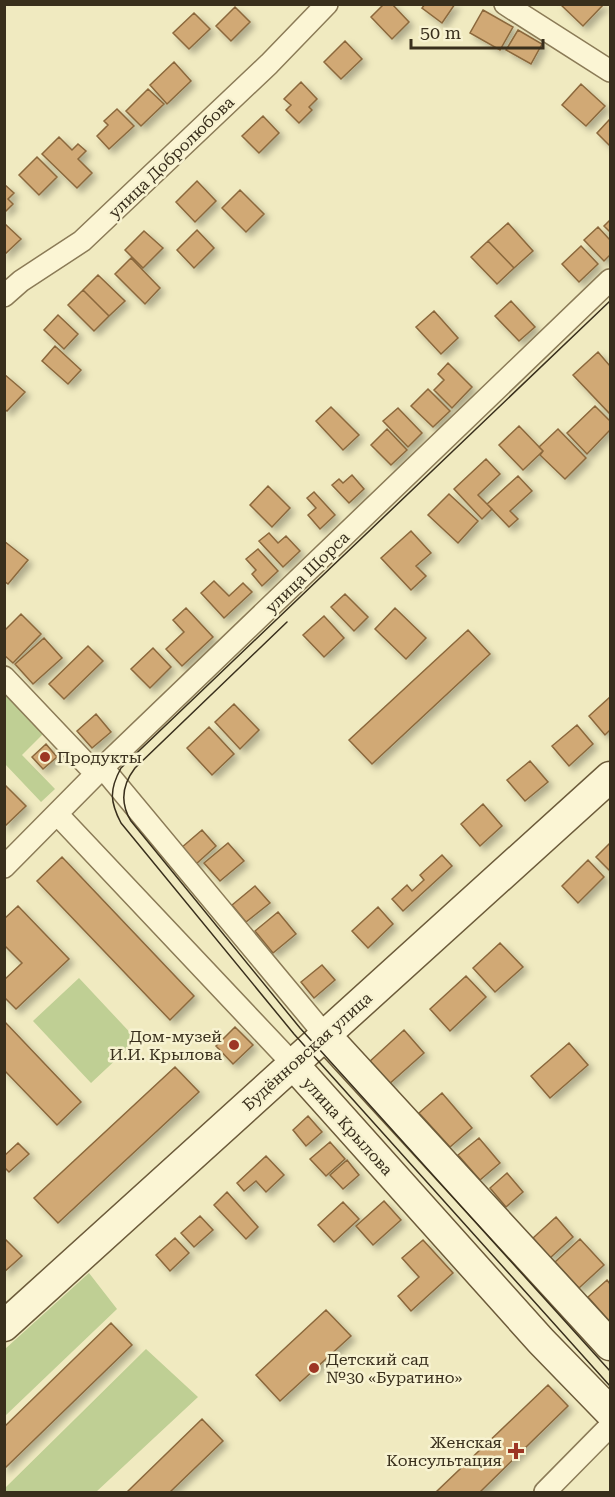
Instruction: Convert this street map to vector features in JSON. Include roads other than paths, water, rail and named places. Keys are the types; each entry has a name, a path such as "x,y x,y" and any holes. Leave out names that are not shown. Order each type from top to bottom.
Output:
{"street":[{"name":"улица Добролюбова","path":"4,296 21,281 82,241 269,64 327,4"},
{"path":"505,4 610,70"},
{"name":"улица Щорса","path":"4,867 100,771 610,280"},
{"path":"4,677 100,771 326,1035 610,1345"},
{"name":"Будённовская улица","path":"4,1326 610,777"},
{"name":"улица Крылова","path":"58,815 292,1063 542,1341 610,1412"},
{"path":"545,1492 610,1426"}],"tram line":[{"path":"610,301 121,768 114,783 112,796 121,823 294,1034 610,1386"},
{"path":"287,622 135,768 125,787 124,801 127,814 300,1028 610,1371"}],"place":[{"name":"Продукты","path":"45,757"},
{"name":"Дом-музей И.И. Крылова","path":"234,1045"},
{"name":"Детский сад №30 «Буратино»","path":"314,1368"},
{"name":"Женская Консультация","path":"516,1451"}]}
